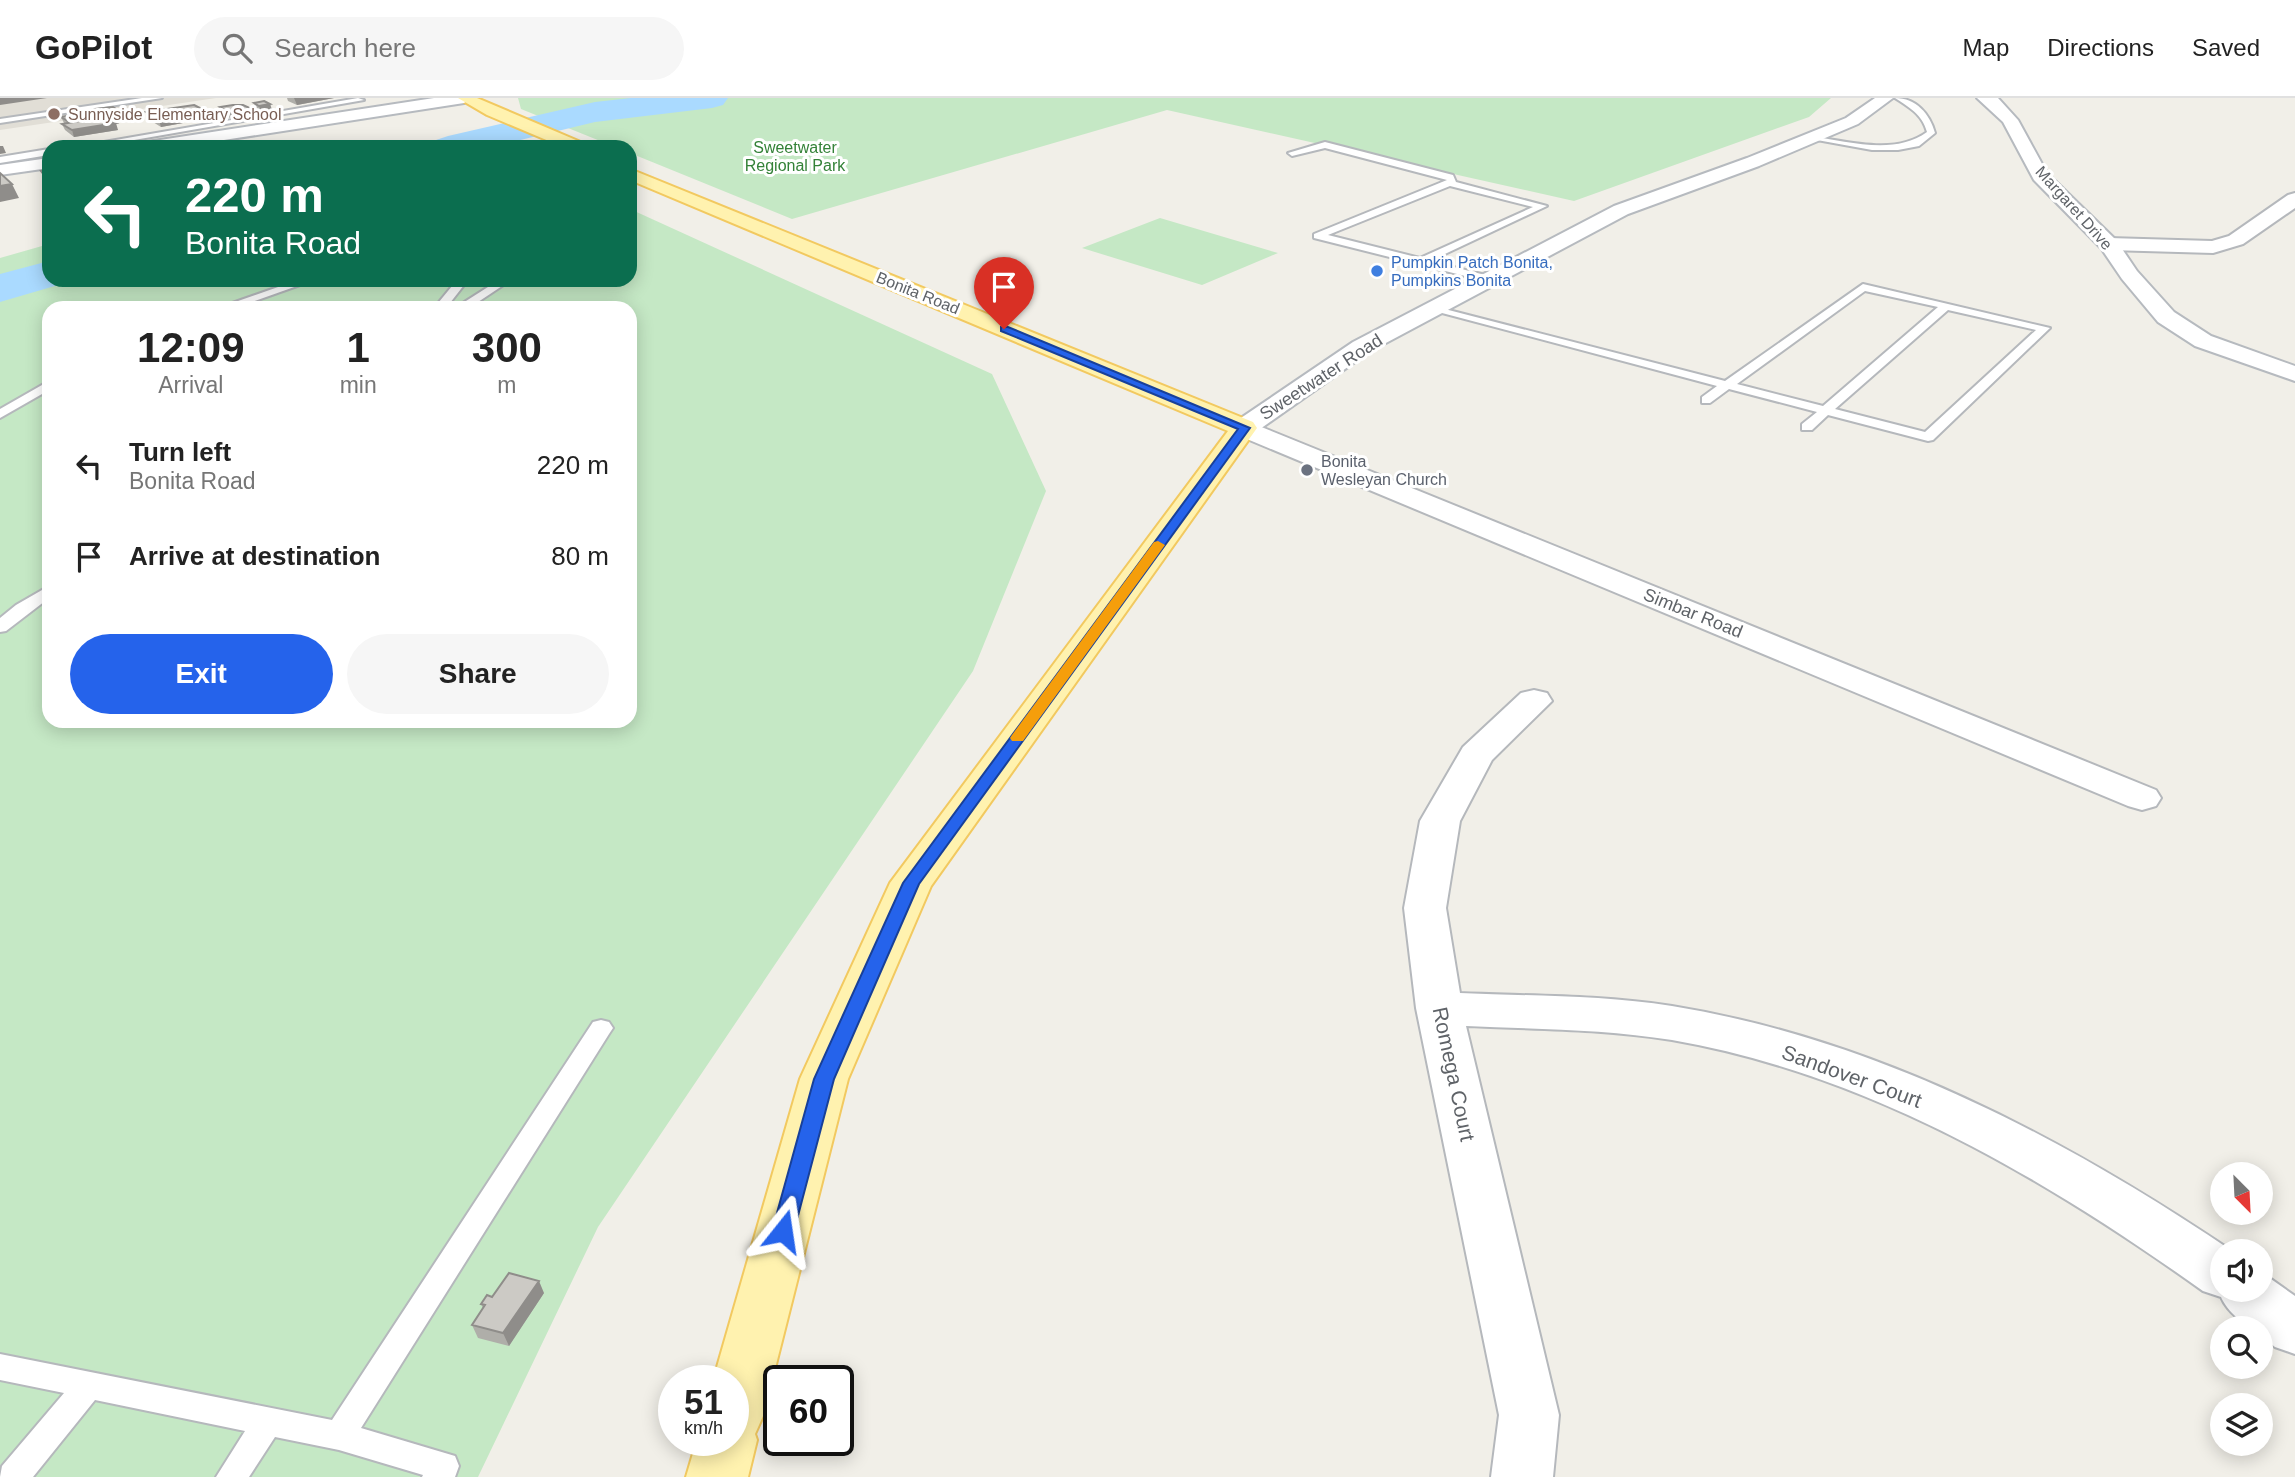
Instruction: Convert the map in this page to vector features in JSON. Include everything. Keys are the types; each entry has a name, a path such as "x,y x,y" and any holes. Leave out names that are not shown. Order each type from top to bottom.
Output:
{"main road":[{"path":"465,98 484,109 560,140"},
{"name":"Bonita Road","path":"637,176 1244,428"},
{"path":"1179,401 1201,453"},
{"name":"Sweetwater Road","path":"747,1365 824,1079 911,883 1201,453 1244,428"},
{"path":"717,1477 723,1456"}],"street":[{"path":"192,140 465,98"},
{"name":"Sweetwater Road","path":"1244,428 1361,347 1621,210 1852,121 1885,98"},
{"name":"Margaret Drive","path":"1985,98 1992,101 2010,120 2040,176 2109,244 2129,275 2166,317 2203,341 2295,374"},
{"path":"0,170 42,164"},
{"path":"2109,244 2213,247 2236,240 2295,199"},
{"name":"Simbar Road","path":"1244,428 2142,798"},
{"name":"Romega Court","path":"1522,1477 1529,1415 1439,1008 1425,908 1440,821 1476,755 1534,701"},
{"name":"Sandover Court","path":"1439,1008 1658,1021 1787,1051 1853,1073 1989,1131 2073,1175 2158,1228 2210,1265"},
{"path":"2260,1302 2295,1329"}],"lane":[{"path":"0,121 158,98"},
{"path":"1810,138 1872,147 1916,144 1931,133 1929,125 1917,107 1899,98"},
{"path":"121,140 360,100"},
{"path":"1292,153 1325,145 1450,177 1452,181 1449,183"},
{"path":"0,160 42,153"},
{"path":"1418,263 1542,206 1449,183 1318,236 1418,263 1489,279"},
{"path":"245,301 288,287"},
{"path":"446,301 457,287"},
{"path":"472,301 495,287"},
{"path":"1433,309 1727,385 1824,410 1928,438 2043,328 1863,287 1727,385 1706,400"},
{"path":"1807,427 1946,306"},
{"path":"0,414 42,389"},
{"path":"0,627 42,595"},
{"path":"339,1436 601,1028"},
{"path":"0,1367 339,1436 444,1465 437,1477"},
{"path":"13,1477 90,1384"},
{"path":"231,1477 268,1422"}],"shaded area":[{"name":"Sunnyside Elementary School","path":"0,98 216,98 0,130"}],"green space":[{"name":"Sweetwater Regional Park","path":"518,98 1831,98 1809,117 1574,201 1167,110 792,219 637,156 637,140 598,140 521,109"},
{"path":"637,212 992,374 1046,491 973,671 598,1227 478,1477 0,1477 0,258 42,246 42,287 637,287"},
{"path":"1160,218 1278,253 1202,285 1082,248"}],"building":[{"path":"264,101 270,104 259,106 254,103"},
{"path":"194,105 202,109 176,114 181,117 159,120 146,112"},
{"path":"233,105 252,109 230,113 220,107"},
{"path":"113,107 119,111 101,114 95,109"},
{"path":"83,113 87,117 66,120 61,117"},
{"path":"103,117 116,123 72,130 62,124"},
{"path":"0,173 12,184 0,186"},
{"path":"509,1273 539,1281 503,1333 472,1325 485,1305 481,1304 487,1295 492,1297"}],"waterway":[{"path":"477,140 595,112 712,98"},
{"path":"0,288 42,276"}],"slow traffic":[{"path":"1017,738 1158,545"}],"place":[{"name":"Sunnyside Elementary School","path":"54,114"},
{"name":"Pumpkin Patch Bonita, Pumpkins Bonita","path":"1377,271"},
{"name":"Bonita Wesleyan Church","path":"1307,470"}],"route":[{"path":"783,1231 824,1079 911,883 1244,428 1004,329"}]}
